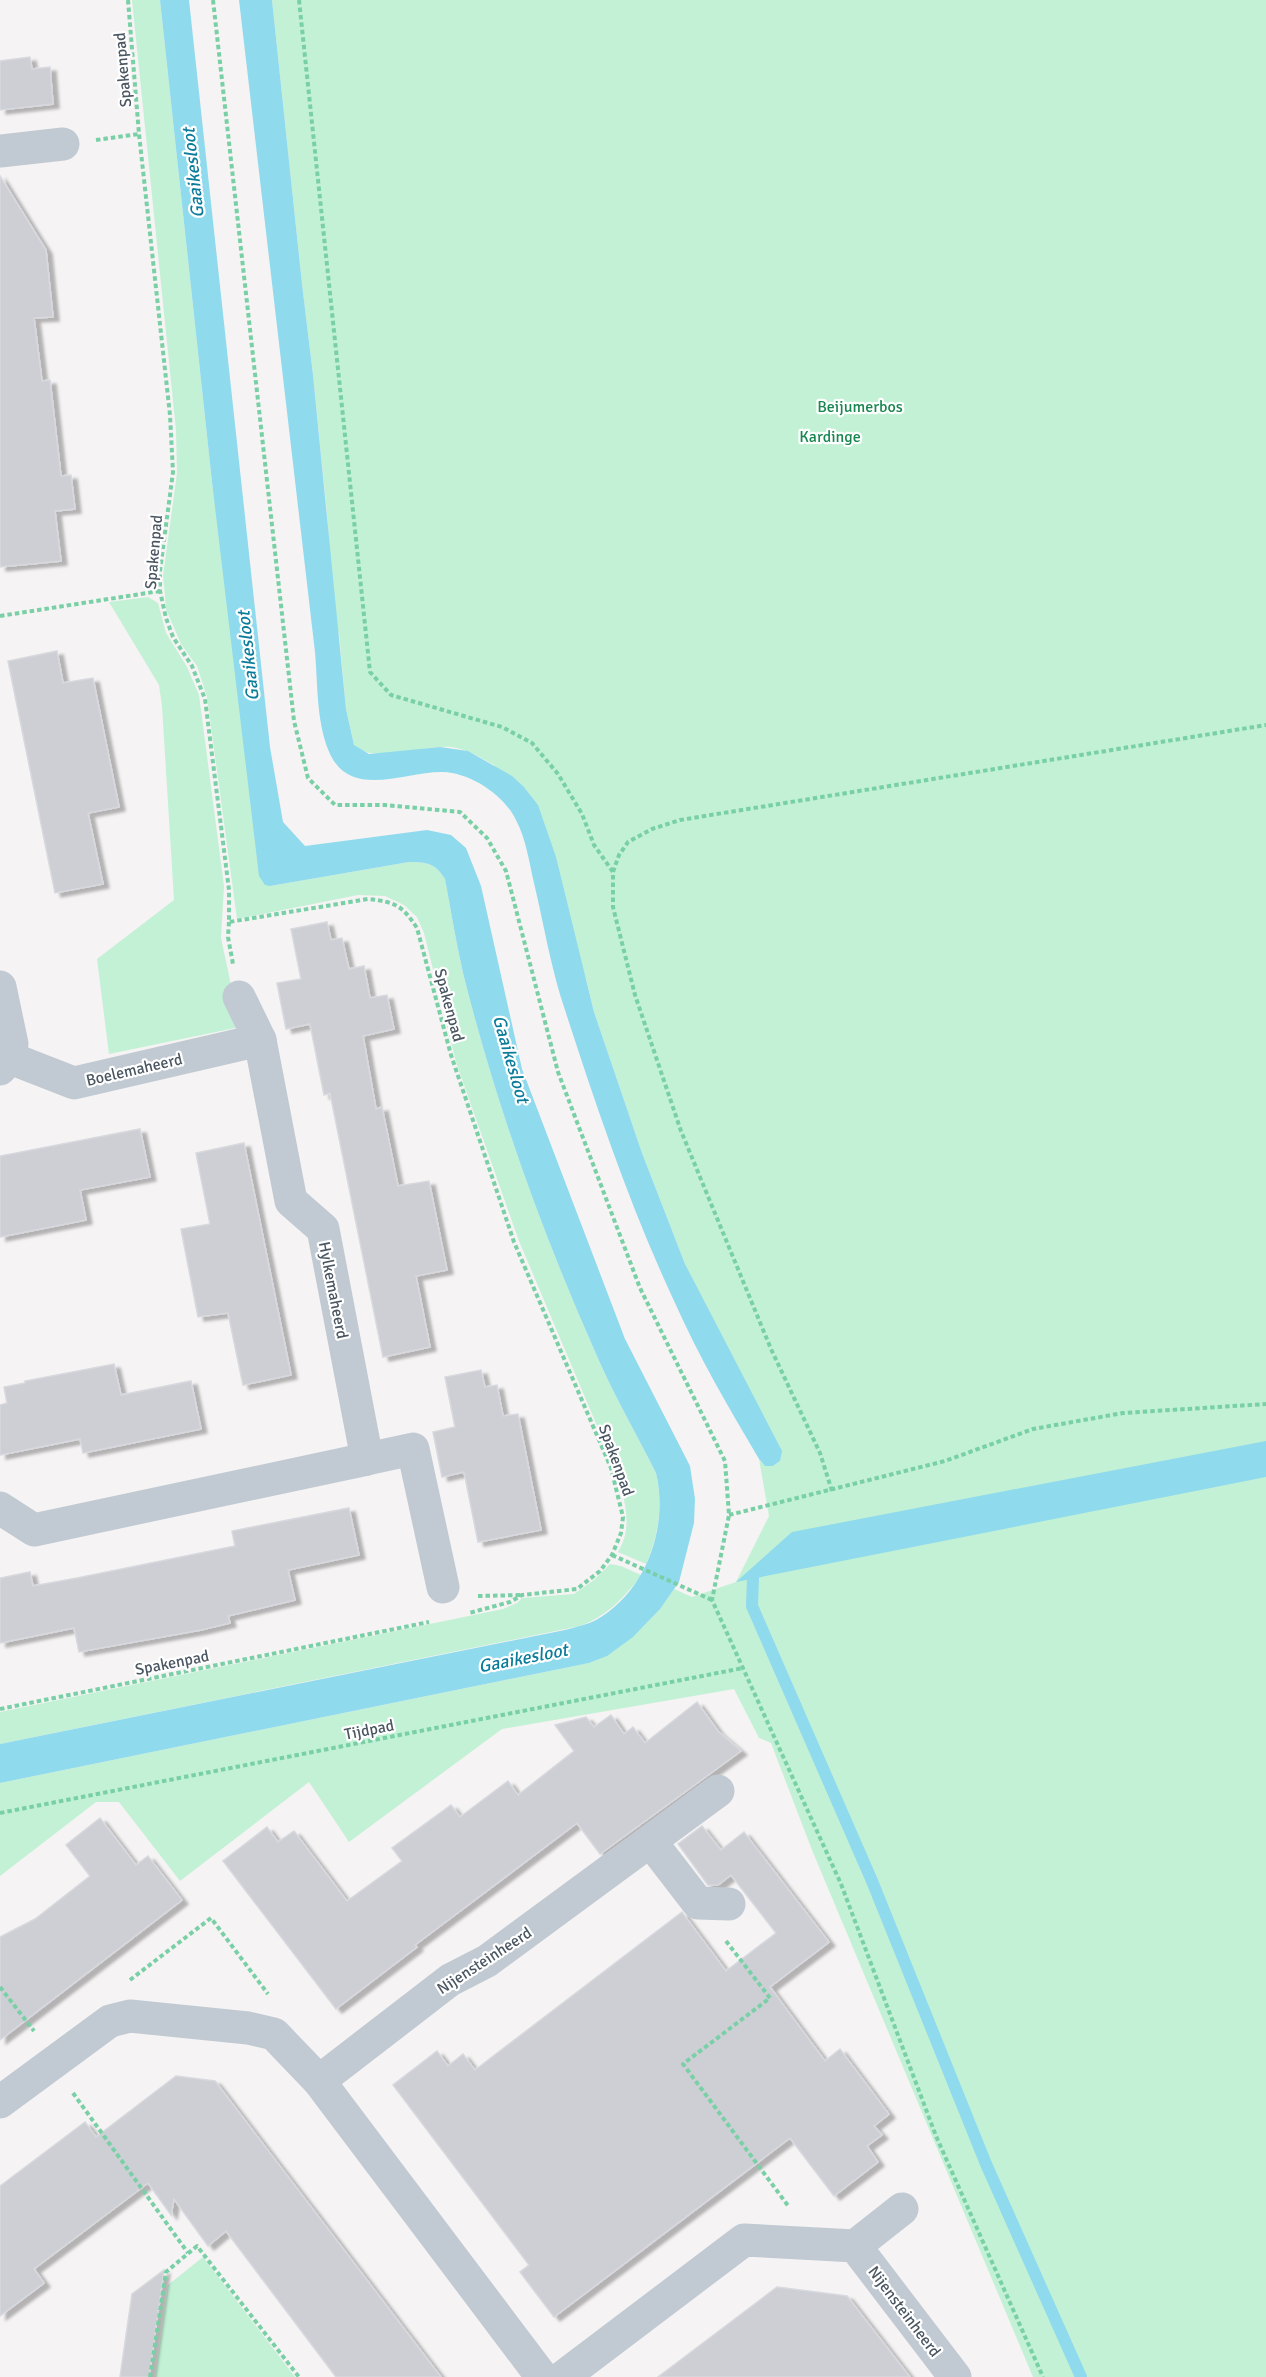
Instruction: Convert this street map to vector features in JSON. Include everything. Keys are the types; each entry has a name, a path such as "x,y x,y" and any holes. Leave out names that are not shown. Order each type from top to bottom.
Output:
{"street":[{"path":"0,151 63,144"},
{"name":"Boelemaheerd","path":"0,987 12,1044 5,1064 74,1083 260,1040"},
{"name":"Hylkemaheerd","path":"239,997 260,1040 291,1201 323,1229 367,1459"},
{"path":"0,1508 34,1530 413,1449 443,1587"},
{"name":"Nijensteinheerd","path":"319,2081 450,1980 487,1961 718,1791"},
{"path":"651,1842 714,1903"},
{"path":"0,2102 110,2020 130,2016 248,2028 274,2034 319,2081 542,2377"},
{"path":"563,2377 744,2240 855,2246 902,2209"},
{"name":"Nijensteinheerd","path":"855,2246 955,2377"}],"path":[{"name":"Spakenpad","path":"128,0 139,134 173,461 160,571 160,591 173,637 192,666 205,699 229,890 229,922 368,899 388,902 406,911 417,928 451,1055 514,1242 614,1478 623,1517 621,1533 612,1555 600,1571 577,1588 522,1595 510,1602 465,1614"},
{"path":"213,0 294,721 308,778 335,806 385,805 460,812 487,838 506,871 558,1072 640,1288 725,1461 729,1515 712,1600 841,1884 936,2136 1043,2377"},
{"path":"299,0 370,672 392,695 502,727 532,743 558,774 582,814 594,845 613,872"},
{"path":"0,616 160,591"},
{"path":"832,1491 820,1453 771,1349 681,1131 635,995 613,907 613,872 619,855 628,842 652,829 680,820 1266,725"},
{"path":"729,1515 945,1461 1033,1429 1123,1413 1266,1404"},
{"path":"612,1555 712,1600"},
{"path":"443,1587 453,1596 522,1595"},
{"name":"Spakenpad","path":"0,1709 430,1622"},
{"name":"Tijdpad","path":"0,1813 743,1668"},
{"path":"714,1903 770,1998 683,2064 816,2243"},
{"path":"110,2020 104,2000 211,1918 284,2017 274,2034"},
{"path":"0,1987 188,2253"},
{"path":"150,2377 166,2272 197,2246 299,2377"}],"green space":[{"path":"132,0 160,0 212,482 270,886 409,862 430,864 445,879 460,961 489,1069 520,1163 555,1256 600,1363 656,1473 659,1496 657,1531 646,1564 618,1552 623,1542 627,1520 624,1498 614,1466 519,1241 456,1062 424,933 417,917 404,905 385,896 358,895 237,919 207,697 197,666 181,644 166,609 163,576 177,473 176,430"},
{"name":"Beijumerbos","path":"272,0 1266,0 1266,2377 1033,2377 812,1850 771,1743 759,1738 734,1689 502,1729 349,1842 309,1782 180,1881 119,1802 96,1802 0,1876 0,1783 589,1663 602,1657 637,1633 674,1589 692,1597 736,1582 769,1516 759,1459 762,1463 773,1466 780,1461 685,1264 642,1153 594,1012 586,979 494,765 468,751 451,747 386,754 362,751 354,745 346,709 339,633 335,633 327,513"},
{"path":"148,597 158,603 166,633 187,667 199,695 224,886 221,938 240,1027 109,1054 97,959 174,900 159,685 109,602"},
{"path":"610,1564 641,1575 614,1605 599,1617 580,1626 0,1744 0,1712 503,1609 517,1603 522,1598 574,1594 594,1580"},
{"path":"203,2257 295,2377 155,2377 168,2285"}],"water":[{"name":"Gaaikesloot","path":"160,0 189,0 270,747 283,822 305,846 427,830 451,835 466,848 481,886 522,1069 625,1339 690,1466 695,1499 694,1523 679,1582 660,1609 633,1637 607,1656 589,1663 0,1783 0,1744 585,1625 613,1608 628,1593 650,1556 659,1515 656,1473 607,1379 574,1302 537,1210 504,1116 463,973 445,879 434,867 426,863 415,862 270,886 265,885 259,876 212,482"},
{"path":"239,0 272,0 313,375 346,709 354,745 369,754 440,747 468,751 512,776 538,805 556,857 594,1012 642,1153 685,1264 782,1451 780,1461 773,1466 765,1466 759,1459 715,1382 684,1323 629,1195 560,994 525,842 511,811 486,787 454,773 429,773 382,780 367,780 353,776 341,769 331,756 326,744 318,705 315,652"},
{"path":"1266,1441 1266,1477 736,1582 792,1532"}],"building":[{"path":"30,57 32,69 50,67 53,104 0,110 0,61"},
{"path":"0,176 46,250 53,317 34,318 42,381 50,380 61,476 71,475 75,509 55,511 61,561 0,567"},
{"path":"57,651 63,683 93,678 119,807 88,813 103,884 55,893 8,661"},
{"path":"327,922 331,940 342,938 349,969 364,966 370,998 387,995 394,1029 363,1036 376,1109 382,1107 398,1186 429,1181 447,1270 416,1276 430,1347 383,1357 330,1093 324,1095 310,1024 286,1029 277,983 301,979 291,929"},
{"path":"140,1129 150,1177 80,1190 86,1220 0,1237 0,1156"},
{"path":"244,1143 291,1375 243,1385 228,1313 198,1317 181,1229 210,1224 196,1153"},
{"path":"114,1364 121,1395 191,1381 201,1429 83,1453 80,1439 0,1455 0,1405 7,1403 4,1387"},
{"path":"481,1370 485,1387 497,1385 503,1416 518,1414 541,1530 478,1542 464,1472 442,1477 433,1432 455,1427 445,1377"},
{"path":"349,1508 359,1555 288,1570 295,1600 228,1616 230,1623 201,1630 79,1652 74,1628 0,1643 0,1578 30,1572 33,1586 77,1578 235,1546 232,1531"},
{"path":"697,1702 718,1731 741,1751 600,1854 577,1823 415,1945 417,1947 336,2009 223,1861 267,1827 278,1842 294,1831 347,1901 402,1861 392,1848 451,1805 460,1817 508,1781 518,1795 574,1751 555,1725 586,1717 594,1727 611,1715 624,1734 633,1727 645,1743"},
{"path":"100,1818 136,1865 148,1856 182,1900 0,2040 0,1937 35,1919 90,1876 66,1845"},
{"path":"702,1826 721,1850 744,1832 829,1942 770,1987 825,2061 840,2049 889,2114 874,2126 882,2135 867,2146 878,2162 834,2196 790,2138 554,2317 520,2272 529,2265 393,2085 437,2051 448,2066 463,2054 475,2070 682,1912 726,1971 776,1933 731,1875 718,1885 708,1885 678,1844"},
{"path":"176,2076 215,2081 441,2377 336,2377 226,2231 208,2246 174,2199 171,2215 148,2183 34,2269 44,2283 0,2316 0,2186 85,2122 96,2137"},
{"path":"164,2270 149,2377 120,2377 132,2294"},
{"path":"777,2287 847,2296 910,2377 658,2377"}],"waterway":[{"path":"753,1578 752,1606 872,1881 986,2164 1081,2377"}],"park label":[{"name":"Kardinge","path":"830,436"}]}
